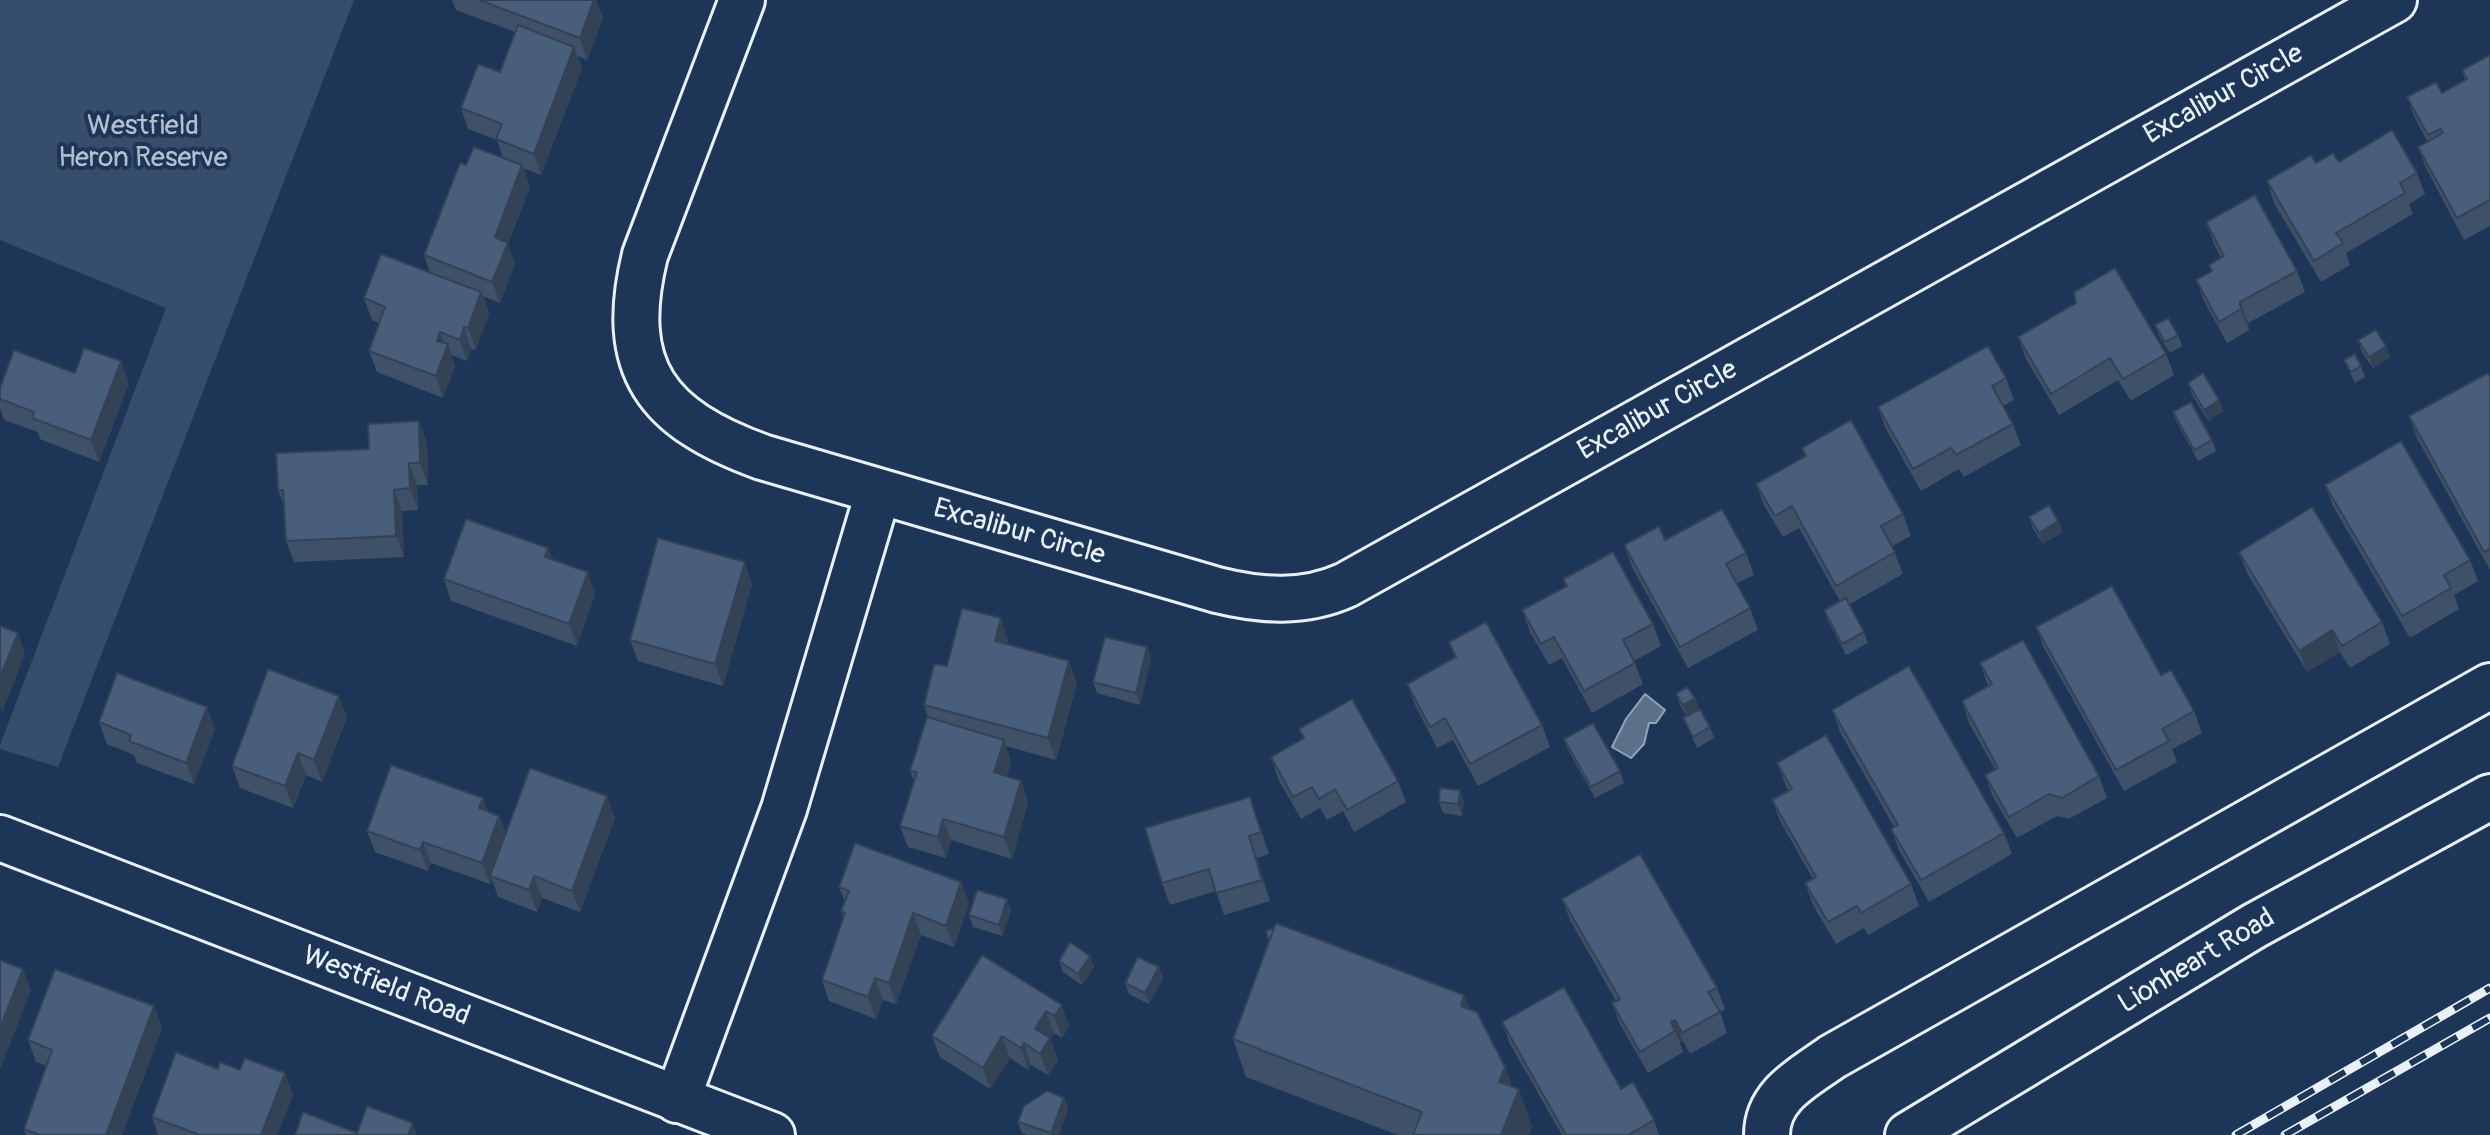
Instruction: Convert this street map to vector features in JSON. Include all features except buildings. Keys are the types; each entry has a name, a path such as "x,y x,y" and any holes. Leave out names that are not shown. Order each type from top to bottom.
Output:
{"street":[{"name":"Excalibur Circle","path":"742,0 645,255 635,309 640,355 648,377 663,399 688,423 716,441 878,493 1239,595 1290,599 1330,592 2394,0"},
{"path":"677,1100 784,809 878,493"},
{"path":"1767,1135 1767,1122 1781,1093 1832,1057 2490,686"},
{"name":"Lionheart Road","path":"1908,1135 2254,926 2490,797"},
{"name":"Westfield Road","path":"0,838 772,1135"}],"green space":[{"name":"Westfield Heron Reserve","path":"0,0 354,0 58,767 0,749 0,745 166,308 0,240"}],"shaded area":[{"path":"1645,694 1665,710 1656,723 1649,723 1644,744 1631,758 1612,747 1626,719"}],"railway":[{"path":"2236,1135 2490,988"},
{"path":"2285,1135 2490,1018"}]}
